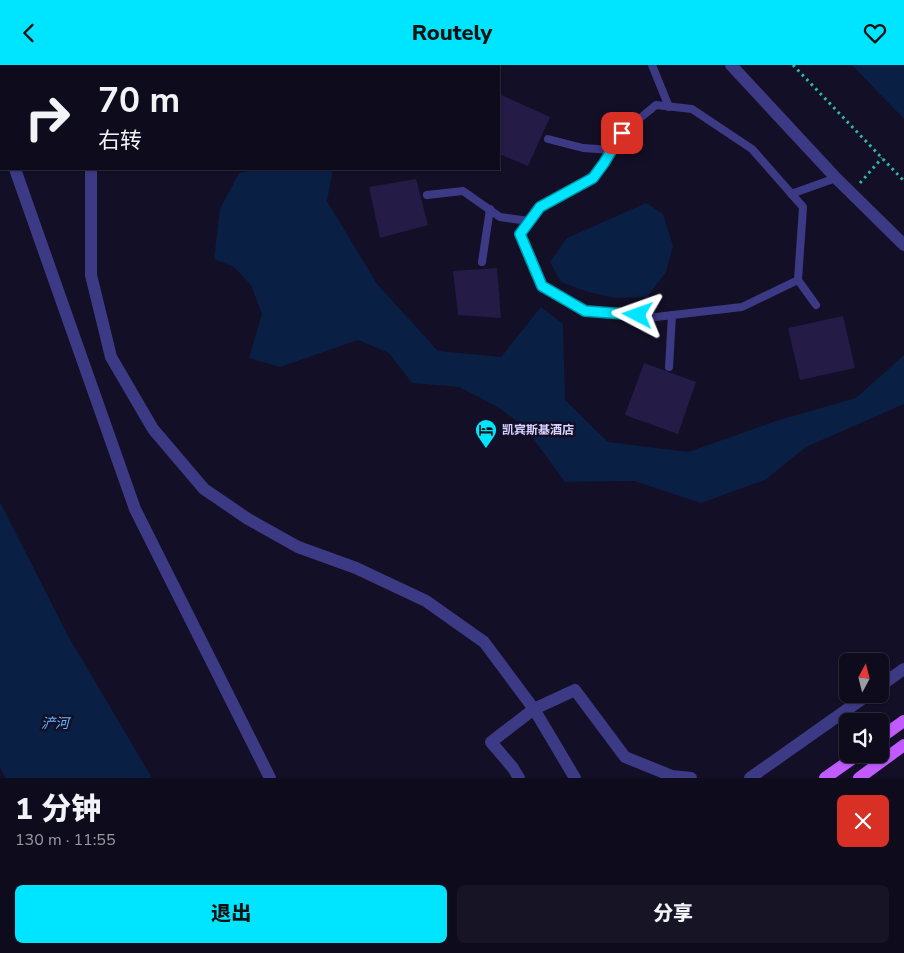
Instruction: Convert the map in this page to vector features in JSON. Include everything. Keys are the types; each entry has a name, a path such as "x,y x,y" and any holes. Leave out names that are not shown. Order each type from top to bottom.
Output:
{"main road":[{"path":"889,732 904,721"},
{"path":"859,778 904,745"},
{"path":"825,778 846,763"}],"street":[{"path":"731,65 836,178 904,245"},
{"path":"15,170 135,509 270,778"},
{"path":"91,170 91,275 111,357 153,429 204,489 248,519 298,547 356,568 426,601 484,642 534,709 575,778"},
{"path":"889,680 904,669"},
{"path":"519,778 491,742 534,709 575,690 625,757 672,776 691,778"},
{"path":"750,778 855,703"}],"lane":[{"path":"652,65 668,107"},
{"path":"798,280 742,307 656,317 585,311 542,286 520,234 540,207 593,178 622,133 656,105 692,109 752,149 803,207 798,280 816,305"},
{"path":"548,139 583,148 612,150"},
{"path":"791,194 836,178"},
{"path":"427,195 463,191 500,217 529,221"},
{"path":"482,262 490,209"},
{"path":"668,367 672,315"}],"path":[{"path":"794,65 904,181"},
{"path":"851,193 882,158"}],"water":[{"path":"852,65 904,65 904,119"},
{"path":"252,170 333,170 327,201 377,284 438,351 501,357 541,307 563,324 565,400 608,442 688,452 779,420 856,398 904,355 904,404 806,447 765,480 701,503 634,481 565,482 524,426 496,406 459,387 412,383 389,353 358,340 280,367 249,358 262,314 251,285 234,267 214,259 220,209 239,173"},
{"path":"646,203 663,214 673,246 666,272 647,297 616,298 588,292 561,282 550,262 567,238"},
{"name":"浐河","path":"0,502 67,634 152,778 5,778 0,767"}],"building":[{"path":"500,94 550,117 528,166 500,154"},
{"path":"416,179 428,225 380,238 369,187"},
{"path":"497,268 501,318 458,315 453,271"},
{"path":"843,316 855,368 800,380 788,328"},
{"path":"644,363 696,382 678,434 625,415"}],"place":[{"name":"凯宾斯基酒店","path":"486,449"}],"route":[{"path":"622,133 593,178 540,207 520,234 542,286 585,311 638,315"}]}
